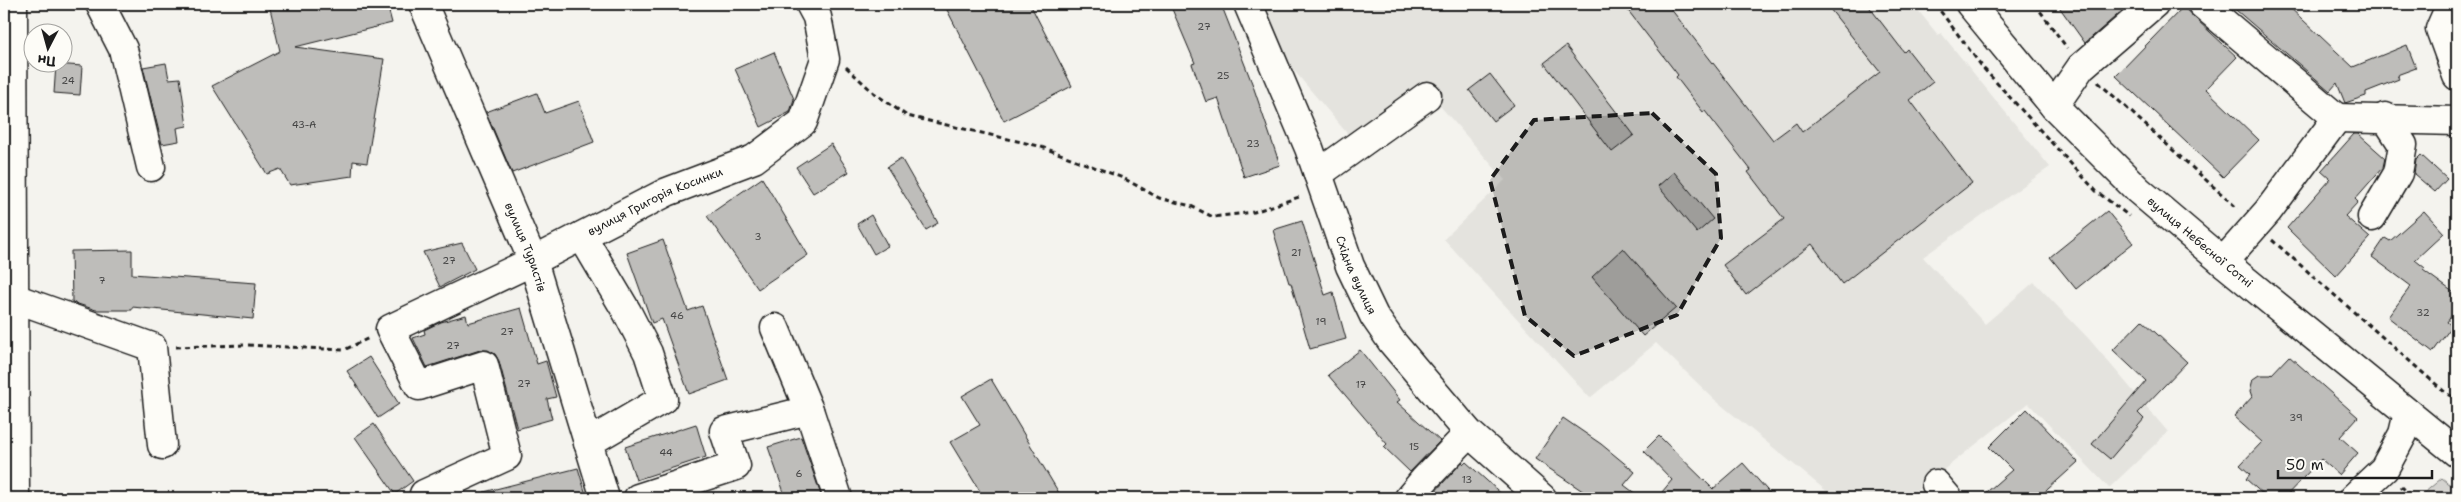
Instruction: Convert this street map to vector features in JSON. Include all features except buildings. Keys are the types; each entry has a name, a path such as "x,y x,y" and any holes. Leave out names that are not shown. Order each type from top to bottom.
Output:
{"street":[{"path":"13,4 15,498"},
{"path":"100,4 124,49 150,168"},
{"name":"вулиця Туристів","path":"423,4 532,261 605,498"},
{"path":"810,4 817,17 826,59"},
{"name":"Східна вулиця","path":"1248,4 1321,181 1350,266 1374,316 1392,342 1469,433 1542,498"},
{"name":"вулиця Небесної Сотні","path":"1970,4 2054,106 2138,190 2222,262 2457,453"},
{"path":"2054,106 2081,67 2154,4"},
{"path":"2202,4 2337,118 2385,117 2457,121"},
{"path":"2451,4 2440,30 2457,76"},
{"name":"вулиця Григорія Косинки","path":"390,329 532,261 667,192 754,159 804,122 826,59"},
{"path":"1321,181 1428,96"},
{"path":"2372,217 2398,173 2404,145 2385,117"},
{"path":"2222,262 2268,211 2337,118"},
{"path":"582,236 627,312 648,353 663,399 588,443"},
{"path":"14,298 152,347 162,445"},
{"path":"776,328 808,410 838,498"},
{"path":"390,329 419,386 484,365 507,456 424,494 425,498"},
{"path":"638,498 736,466 724,431 808,410"},
{"path":"2353,498 2384,469 2402,434 2408,413 2457,431"},
{"path":"1409,498 1469,433"}],"path":[{"path":"826,59 844,65 874,93 907,116 1039,146 1123,178 1159,198 1191,206 1213,217 1254,212 1321,181"},
{"path":"152,347 248,345 344,350 390,329"}],"highlighted area":[{"path":"1652,113 1716,174 1721,238 1677,315 1574,356 1525,316 1490,180 1534,120"}],"shaded area":[{"path":"1261,4 1913,4 1938,35 1941,33 2050,167 1923,257 1985,324 2034,282 2089,339 2168,432 2109,488 2028,403 1908,498 1835,498 1714,399 1656,343 1590,398 1444,239 1505,180 1420,83 1351,138 1291,67"},
{"path":"2442,478 2457,490 2457,498 2418,498"}]}
